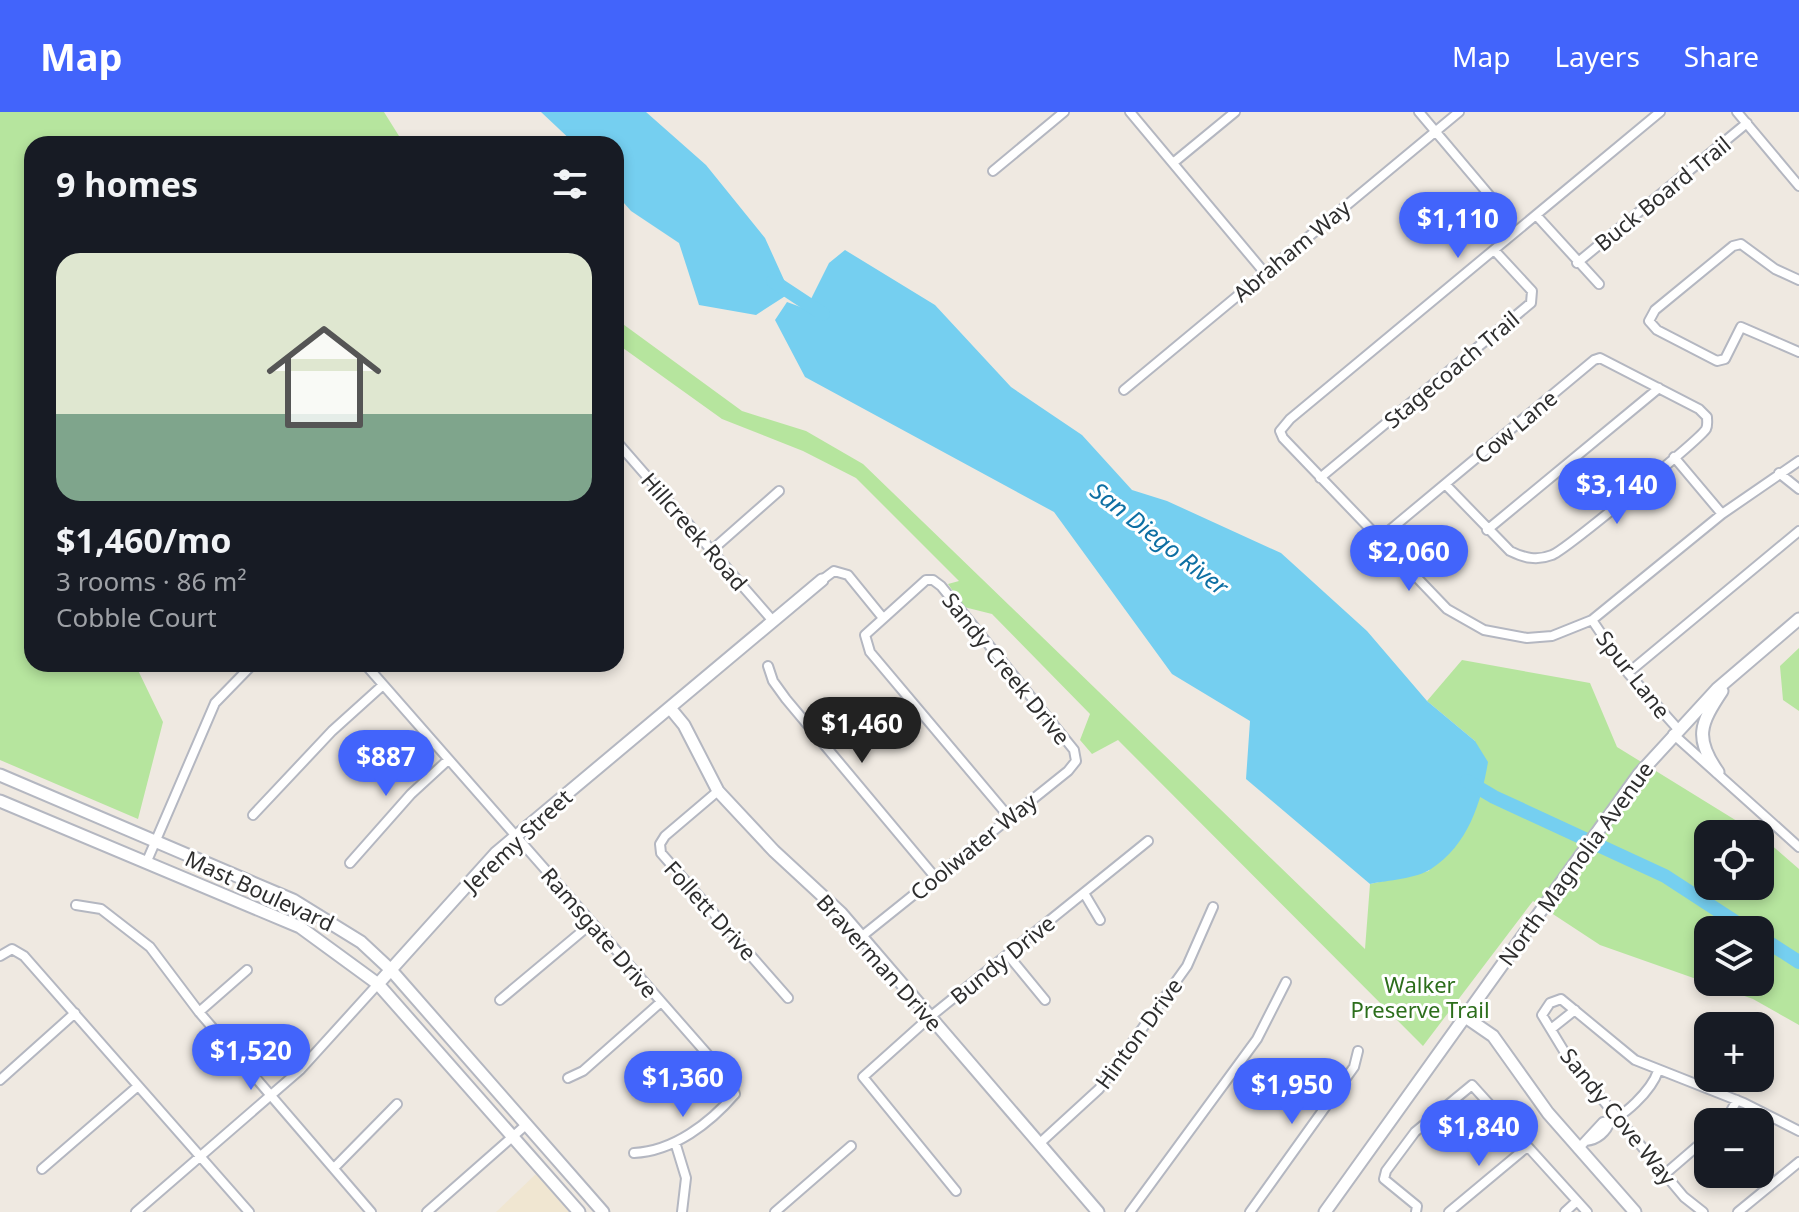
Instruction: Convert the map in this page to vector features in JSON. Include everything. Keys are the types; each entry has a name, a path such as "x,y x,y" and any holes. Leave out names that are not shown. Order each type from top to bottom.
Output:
{"street":[{"path":"993,171 1064,112"},
{"path":"1130,112 1264,272"},
{"path":"1173,163 1235,112"},
{"path":"1419,112 1490,196"},
{"name":"Abraham Way","path":"1124,390 1459,112"},
{"path":"1660,112 1280,431 1320,478 1447,609 1484,630 1510,637 1540,637 1592,620 1722,514 1799,461"},
{"path":"1737,112 1799,186"},
{"name":"Buck Board Trail","path":"1577,263 1747,123"},
{"path":"1536,215 1599,284"},
{"path":"1799,280 1775,269 1746,247 1733,246 1655,310 1649,321 1657,330 1717,361 1725,359 1741,327 1799,352"},
{"name":"Stagecoach Trail","path":"1320,478 1531,303 1532,291 1495,251"},
{"name":"Cow Lane","path":"1379,539 1594,360 1605,358 1699,409 1707,417 1703,432 1674,457"},
{"path":"1487,530 1659,388"},
{"name":"Hillcreek Road","path":"624,450 773,621"},
{"path":"1445,484 1487,530 1510,551 1524,558 1553,555 1674,457 1722,514"},
{"path":"1779,473 1799,489"},
{"path":"712,550 779,491"},
{"path":"1628,673 1799,531"},
{"name":"Jeremy Street","path":"136,1212 300,1070 483,865 822,580 834,571 848,575 883,618"},
{"name":"Sandy Creek Drive","path":"883,618 926,580 933,580 1074,750"},
{"path":"883,618 865,635 870,652 1009,817"},
{"name":"North Magnolia Avenue","path":"1325,1212 1639,774 1675,731 1731,677 1799,619"},
{"name":"Spur Lane","path":"1592,620 1628,673 1675,731 1799,847"},
{"path":"768,666 773,681 786,699 935,877"},
{"path":"147,861 215,703 245,672"},
{"name":"Ramsgate Drive","path":"372,672 730,1080 735,1094 705,1124 675,1142"},
{"path":"1718,772 1703,751 1701,735 1705,720 1731,677"},
{"path":"253,815 332,731 383,685"},
{"name":"Braverman Drive","path":"670,708 684,725 718,791 861,937 1098,1212"},
{"name":"Coolwater Way","path":"861,937 1068,771 1076,761 1074,750"},
{"path":"350,863 411,794 448,760"},
{"name":"Mast Boulevard","path":"1,777 323,915 361,942 391,970 603,1212"},
{"name":"Follett Drive","path":"718,791 665,836 660,844 661,853 788,998"},
{"name":"Mast Boulevard","path":"0,801 300,927 378,984 579,1212"},
{"name":"Bundy Drive","path":"956,1191 863,1077 930,1017 1148,841"},
{"path":"1084,893 1100,920"},
{"path":"76,905 101,909 150,947 199,1012 371,1212"},
{"name":"Hinton Drive","path":"1040,1143 1099,1089 1187,966 1213,907"},
{"path":"500,1000 592,923"},
{"path":"0,956 12,949 24,956 249,1212"},
{"path":"1008,955 1045,1000"},
{"path":"199,1012 247,970"},
{"path":"1130,1212 1257,1039 1286,982"},
{"name":"Sandy Cove Way","path":"1575,1010 1561,999 1550,1003 1542,1015 1570,1061 1613,1119 1703,1212"},
{"path":"568,1078 583,1071 661,1002"},
{"path":"1551,1029 1575,1010 1614,1045 1658,1071 1737,1100 1799,1131"},
{"path":"0,1080 75,1013"},
{"path":"1464,1016 1493,1036 1540,1102 1582,1145 1635,1212"},
{"path":"1250,1212 1354,1067 1358,1051"},
{"path":"1582,1145 1593,1141 1608,1128 1613,1119 1654,1083 1658,1071"},
{"path":"1416,1212 1417,1206 1411,1199 1384,1179 1386,1171 1415,1132 1472,1085 1479,1089 1587,1212"},
{"path":"42,1169 138,1086"},
{"path":"1733,1108 1737,1100"},
{"path":"334,1168 397,1104"},
{"path":"427,1212 527,1124"},
{"path":"634,1153 675,1142 686,1178 682,1212"},
{"path":"775,1212 851,1146"},
{"path":"1449,1212 1527,1147"},
{"path":"1665,1174 1694,1149"},
{"path":"1738,1212 1799,1162"},
{"path":"1565,1212 1577,1201"}],"shaded area":[{"path":"536,1174 569,1212 496,1212"}],"green space":[{"path":"0,112 384,112 399,136 24,136 24,672 139,672 163,722 138,819 0,760"},
{"name":"Walker Preserve Trail","path":"624,325 742,411 806,431 863,464 1365,949 1370,884 1429,871 1475,741 1427,701 1462,660 1590,683 1617,747 1735,820 1694,820 1694,900 1774,900 1774,847 1799,869 1799,1025 1744,996 1774,996 1774,916 1694,916 1694,978 1600,945 1533,901 1423,1046 1118,740 1092,754 1080,740 1090,714 992,614 964,607 948,584 959,581 856,478 803,451 722,419 624,349"},
{"path":"1799,648 1799,711 1783,700 1780,666"}],"water":[{"path":"541,112 646,112 706,165 765,238 790,293 756,315 699,305 679,243 624,203 624,136 566,136"},
{"path":"845,250 935,305 1011,387 1082,435 1132,490 1167,501 1281,553 1367,631 1427,701 1475,741 1488,762 1477,808 1455,848 1431,869 1418,875 1370,884 1246,779 1250,721 1172,674 1054,512 805,377 775,320 787,302 806,309 829,263"}],"waterway":[{"name":"San Diego River","path":"773,281 823,314"},
{"name":"San Diego River","path":"1467,781 1494,797 1665,876 1726,916"},
{"name":"San Diego River","path":"1774,946 1799,962"}]}
